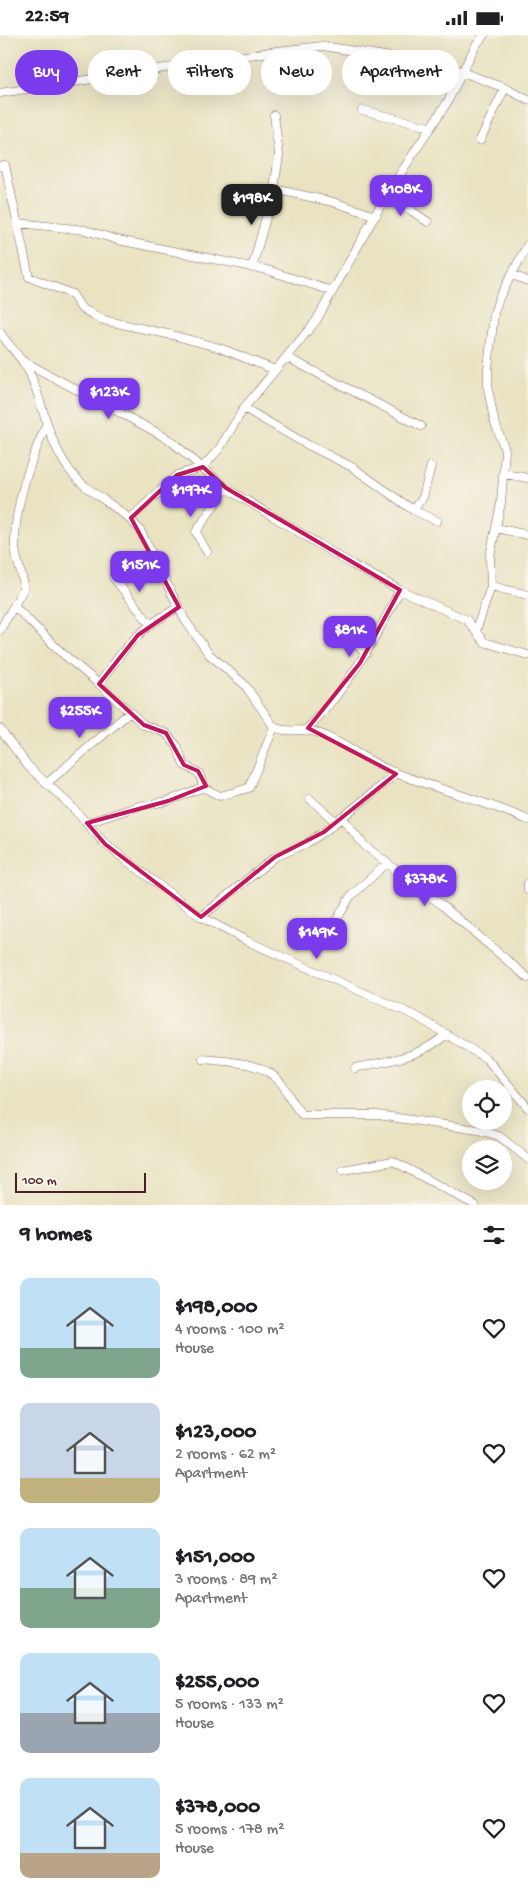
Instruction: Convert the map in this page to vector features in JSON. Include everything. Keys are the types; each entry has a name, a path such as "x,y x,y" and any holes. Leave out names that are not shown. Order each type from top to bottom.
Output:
{"street":[{"path":"130,518 177,475 203,467 219,449 244,408 316,321 376,217 387,194 429,127 448,101 476,45 484,35"},
{"path":"0,93 277,51 323,46 422,62 505,88 528,101"},
{"path":"480,139 505,88"},
{"path":"362,110 429,127"},
{"path":"252,268 274,189 279,155 274,115"},
{"path":"0,166 5,165 29,277 72,294 81,308 103,320 220,348 275,370"},
{"path":"274,189 333,201 376,217"},
{"path":"387,194 428,222"},
{"path":"18,223 86,230 118,240 267,270 332,291"},
{"path":"476,631 491,587 490,556 504,474 505,450 494,420 488,389 488,369 494,313 499,298 528,244"},
{"path":"512,275 528,281"},
{"path":"0,332 23,361 31,375 46,425 68,468 76,477 130,518 140,530 179,607 209,653 245,685 274,727 280,730 306,730 329,737 396,774 500,807 528,820"},
{"path":"286,357 421,426"},
{"path":"23,361 154,431 203,467 226,488 353,565 400,590 466,619 484,642 528,655"},
{"path":"244,408 306,444 352,467 413,510 437,521"},
{"path":"0,630 24,588 15,546 26,473 46,425"},
{"path":"413,510 423,497 431,466"},
{"path":"504,474 528,478"},
{"path":"207,551 196,533 226,488"},
{"path":"496,528 528,535"},
{"path":"113,577 150,624"},
{"path":"491,587 528,595"},
{"path":"306,730 320,717 366,653 400,590"},
{"path":"14,607 62,653 144,725 166,733 177,746 184,765 199,773 204,788 220,796 249,788 274,727"},
{"path":"99,684 123,651 150,624 179,607"},
{"path":"332,621 366,653"},
{"path":"46,784 130,712"},
{"path":"0,729 28,766 87,823 105,844 201,917 254,944 416,1016 447,1034 487,1059 528,1108"},
{"path":"201,917 275,857 306,843 396,774"},
{"path":"87,823 138,806 168,801 204,788"},
{"path":"310,799 339,819 365,846 443,906 528,978"},
{"path":"330,931 350,897 387,863"},
{"path":"528,883 528,890"},
{"path":"355,1068 408,1057 435,1045 447,1034"},
{"path":"204,1059 260,1067 280,1082 297,1110 303,1115 378,1115 478,1130 499,1136 528,1159"},
{"path":"344,1170 392,1161 475,1205"}],"highlighted area":[{"path":"203,467 226,488 400,590 360,663 308,728 396,774 324,832 275,857 201,917 105,844 87,823 168,801 206,786 198,771 184,765 166,733 144,725 99,684 138,635 179,607 131,518 177,475"}]}
